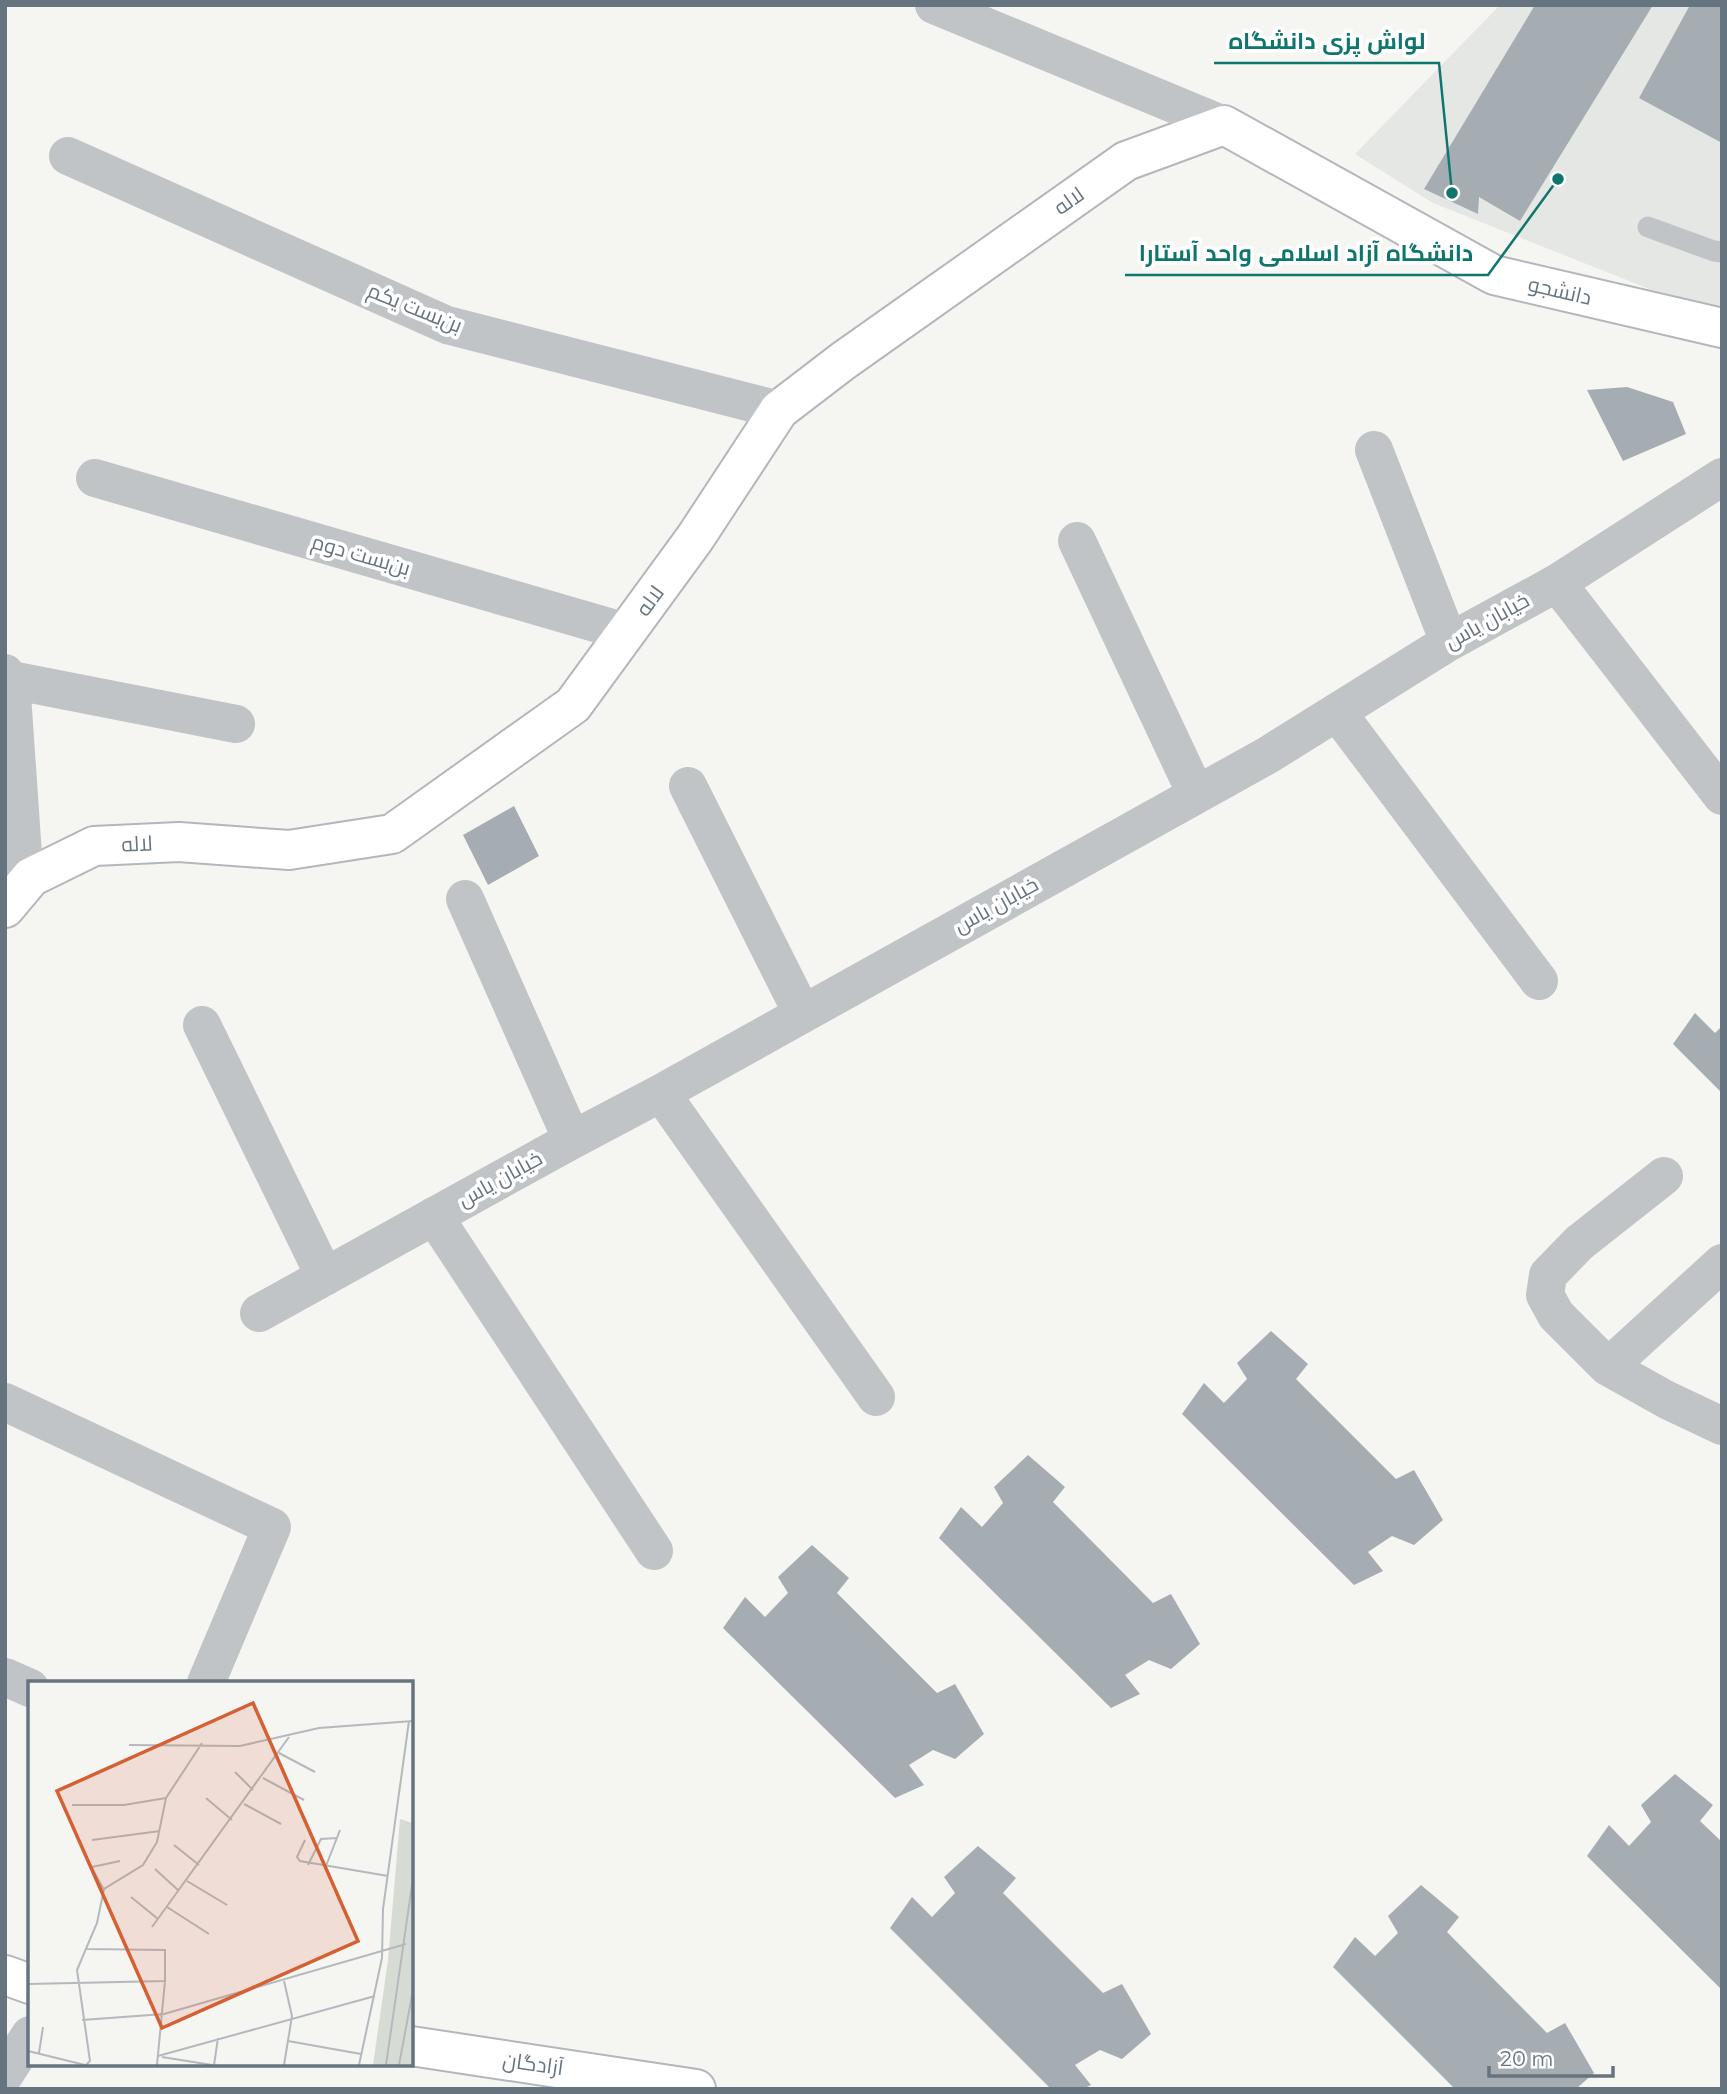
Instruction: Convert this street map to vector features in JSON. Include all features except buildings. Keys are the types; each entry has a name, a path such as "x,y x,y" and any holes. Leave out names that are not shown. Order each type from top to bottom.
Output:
{"street":[{"path":"934,5 1224,125"},
{"name":"دانشجو","path":"1224,125 1494,275 1722,328"},
{"name":"لاله","path":"15,896 31,877 94,846 179,842 289,850 392,834 573,705 695,538 779,410 843,361 1126,161 1224,125"},
{"name":"بن‌بست یکم","path":"68,156 447,325 779,410"},
{"path":"1374,450 1449,642"},
{"name":"خیابان یاس","path":"259,1313 1268,755 1449,642 1557,583 1722,477"},
{"name":"بن‌بست دوم","path":"95,478 626,632"},
{"path":"1077,541 1196,794"},
{"path":"1557,583 1722,796"},
{"path":"15,896 8,677 236,724"},
{"path":"1337,712 1539,981"},
{"path":"688,786 802,1013"},
{"path":"465,900 572,1140"},
{"path":"202,1025 325,1277"},
{"path":"661,1093 876,1397"},
{"path":"1664,1177 1579,1242 1548,1275 1545,1295 1556,1315 1608,1367 1667,1400 1722,1426"},
{"path":"434,1216 654,1551"},
{"path":"1608,1367 1722,1263"},
{"path":"5,1402 272,1527 207,1681"},
{"path":"5,1677 28,1687"},
{"path":"5,1975 28,1983"},
{"path":"5,2074 28,2038"},
{"name":"آزادگان","path":"413,2046 696,2089"}],"lane":[{"path":"1648,227 1722,252"}],"shaded area":[{"path":"1500,5 1722,5 1722,311 1662,294 1433,203 1355,154"}],"place":[{"name":"دانشگاه آزاد اسلامی واحد آستارا","path":"1558,179"},
{"name":"لواش پزی دانشگاه","path":"1452,193"}]}
